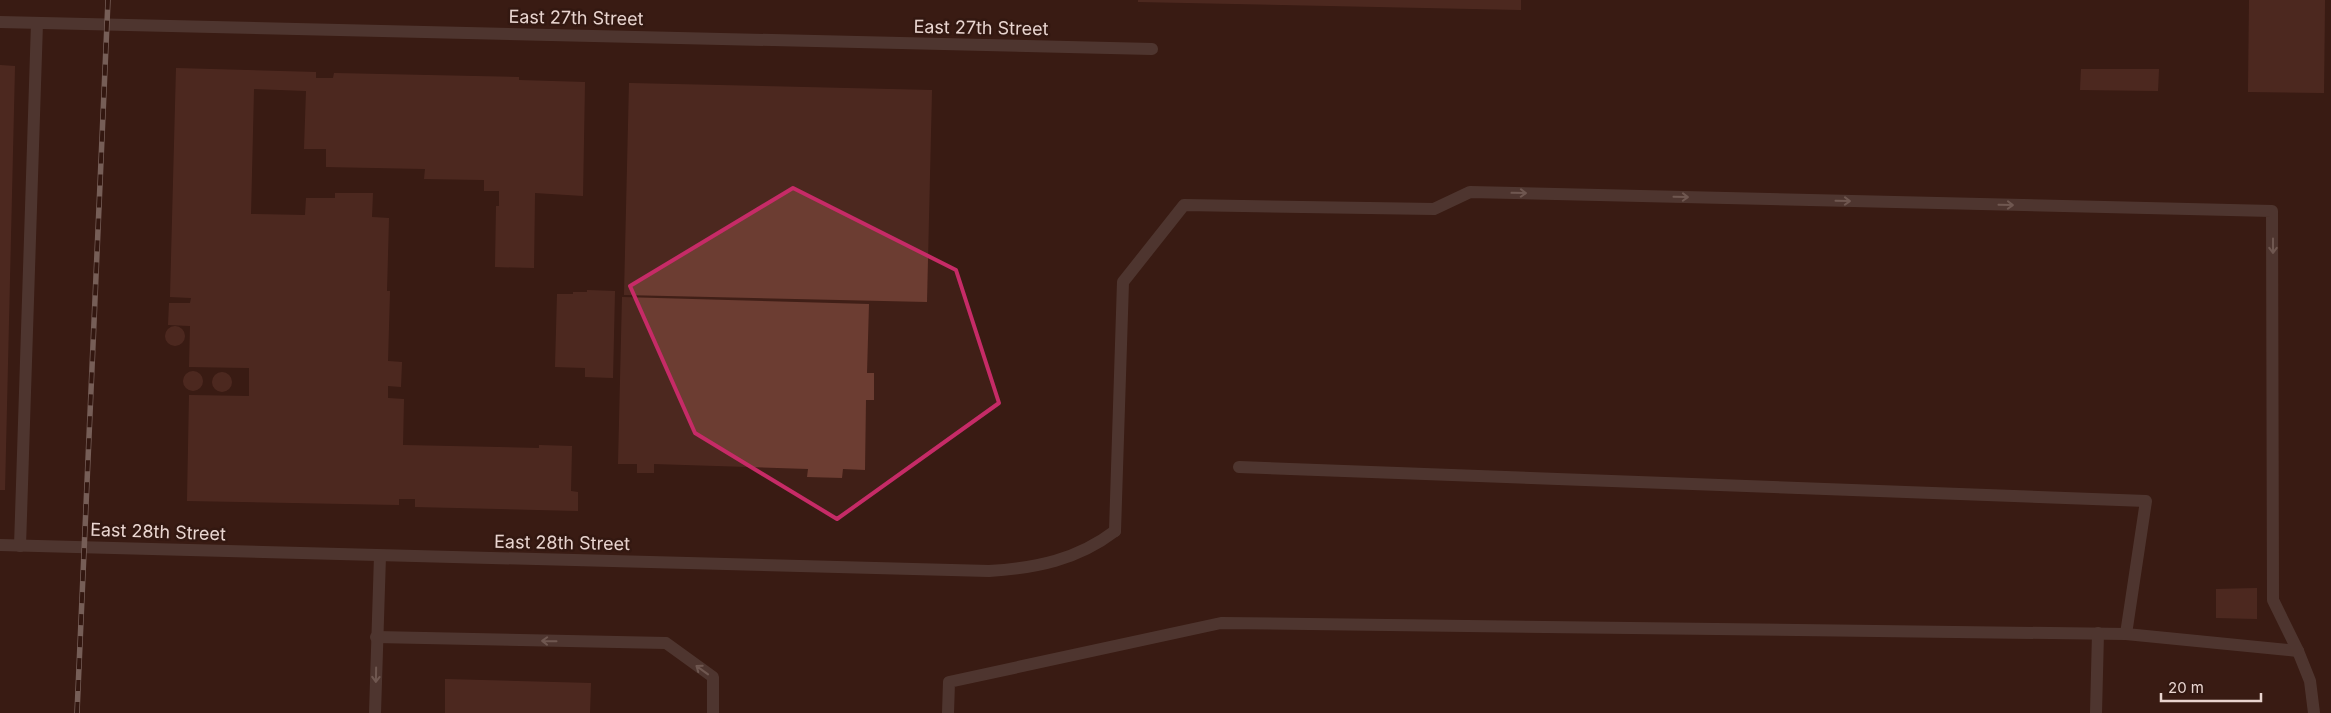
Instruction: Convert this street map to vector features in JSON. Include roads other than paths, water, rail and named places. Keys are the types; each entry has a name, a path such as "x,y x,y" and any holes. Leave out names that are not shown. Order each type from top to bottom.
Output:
{"street":[{"name":"East 27th Street","path":"0,22 1152,50"},
{"path":"20,546 36,23"},
{"name":"East 28th Street","path":"0,545 988,570 1028,568 1056,562 1092,547 1115,531 1123,282 1184,205 1434,209 1470,192 2272,211 2273,600 2298,650"},
{"path":"1239,467 2146,500 2126,634"},
{"path":"375,713 380,556"},
{"path":"948,713 949,682 1221,623 2126,634 2298,650 2310,681 2314,713"},
{"path":"2096,713 2098,633"},
{"path":"376,637 666,643 713,677 713,713"}],"railway":[{"path":"77,713 108,0"}]}
